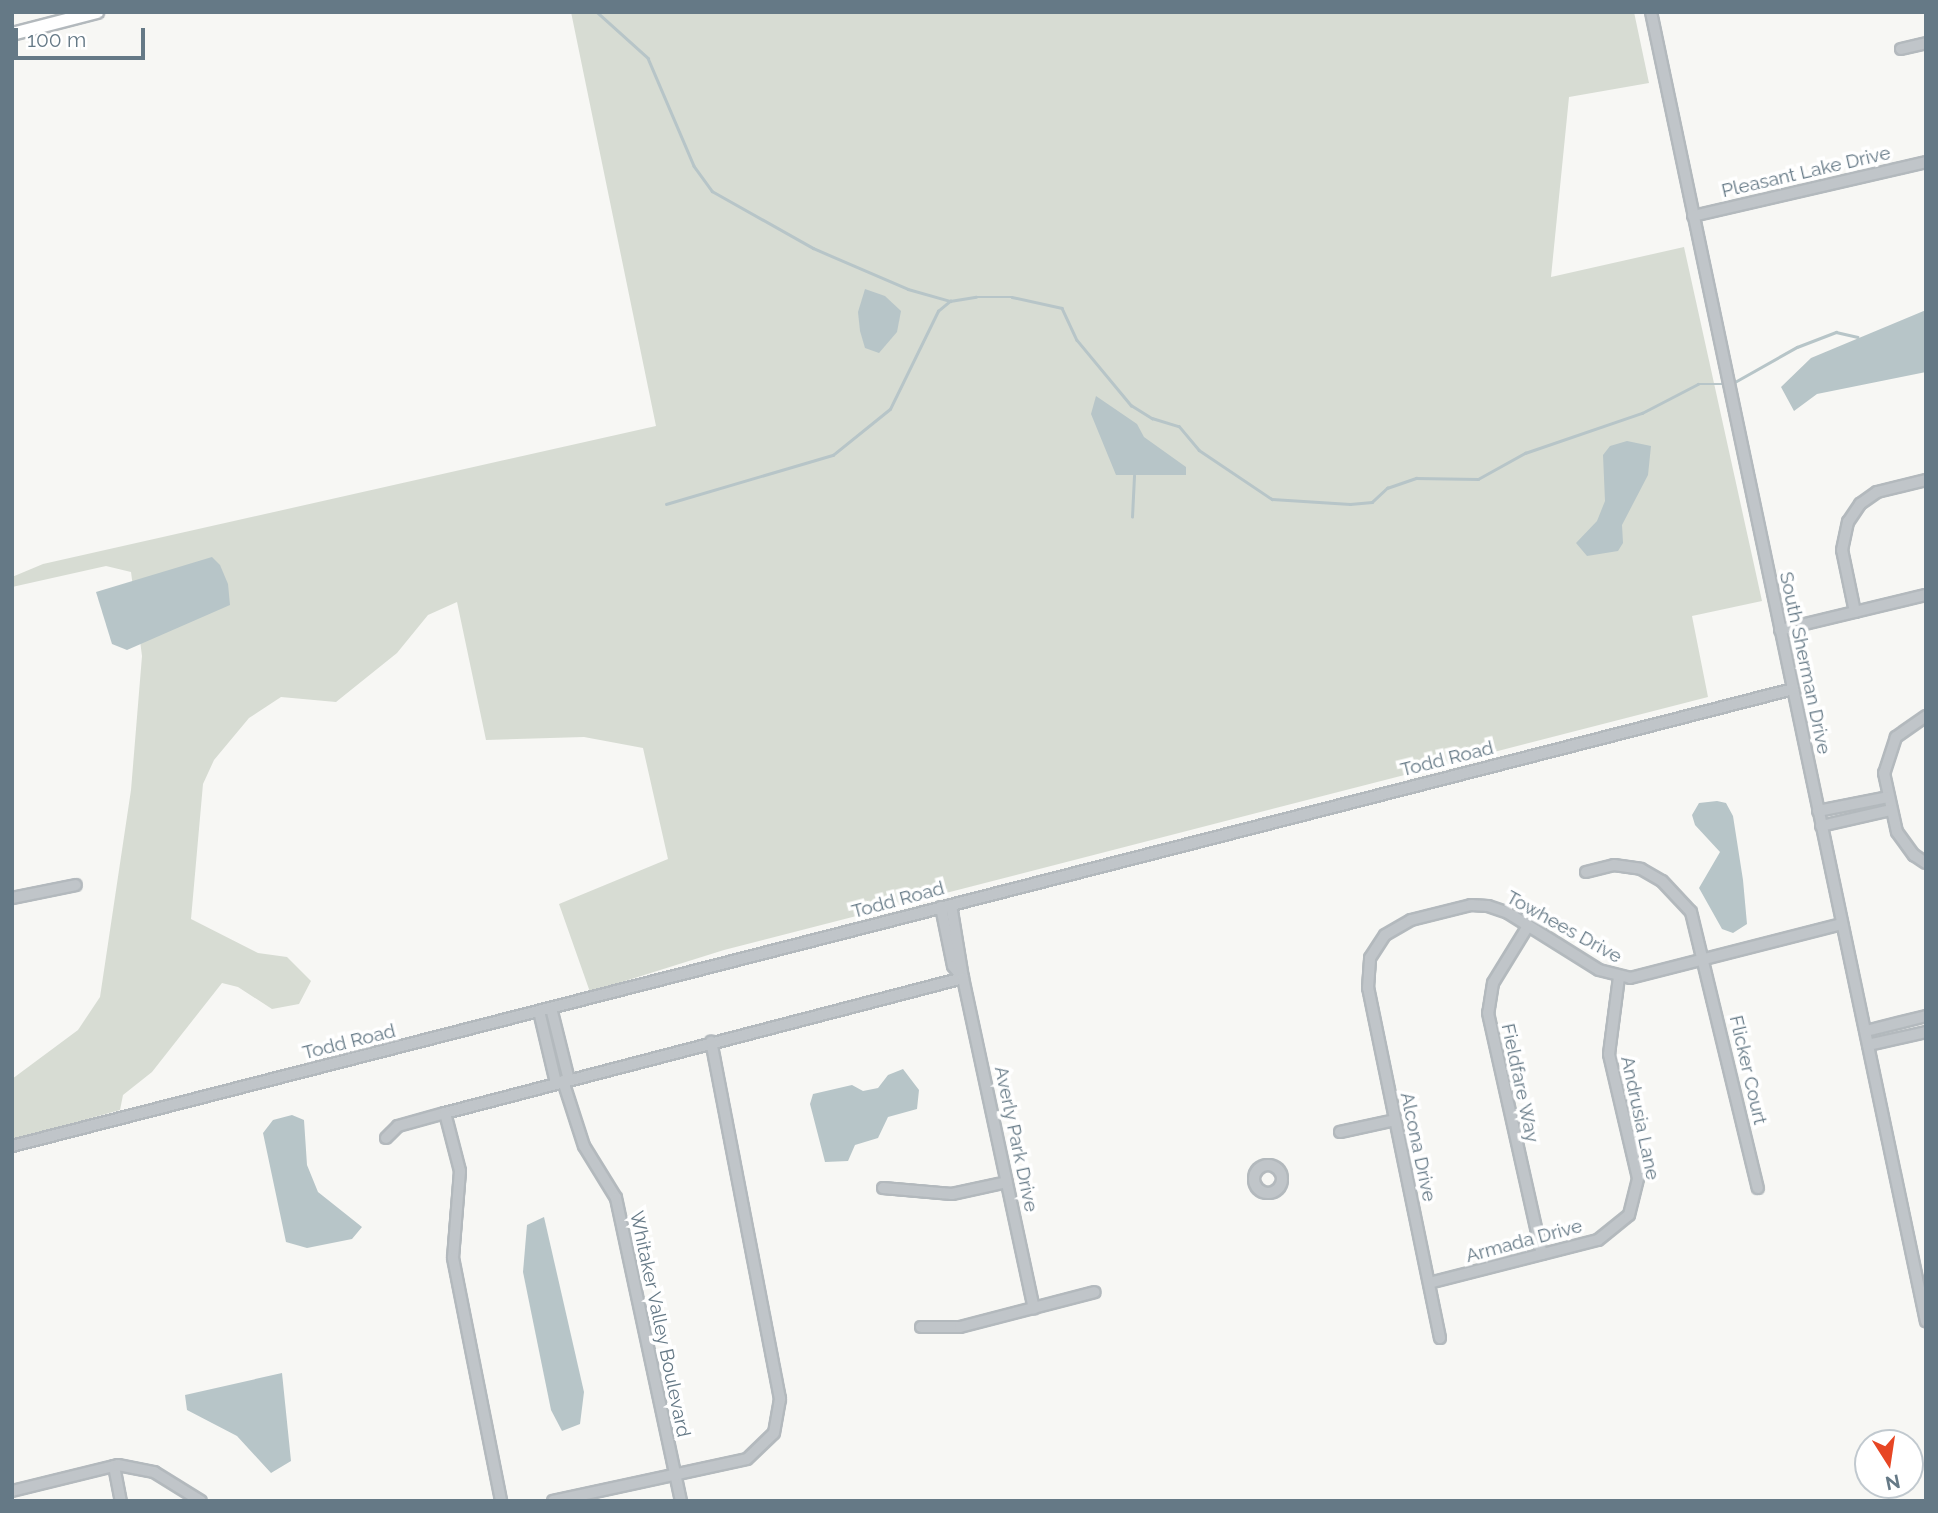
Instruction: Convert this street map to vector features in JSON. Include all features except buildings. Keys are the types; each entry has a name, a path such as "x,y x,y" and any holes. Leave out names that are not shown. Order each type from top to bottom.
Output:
{"main road":[{"path":"12,34 97,12"}],"street":[{"name":"South Sherman Drive","path":"1650,12 1821,826 1923,1290 1926,1321"},
{"path":"1900,50 1926,43"},
{"name":"Pleasant Lake Drive","path":"1693,216 1926,162"},
{"path":"1855,612 1842,550 1852,514 1877,492 1926,480"},
{"path":"1780,630 1926,595"},
{"name":"Todd Road","path":"12,1146 1793,689"},
{"path":"1926,716 1906,727 1890,747 1884,773 1891,810 1903,843 1926,863"},
{"path":"1818,811 1888,797"},
{"path":"1821,826 1891,810"},
{"name":"Flicker Court","path":"1586,872 1625,865 1656,876 1691,912 1706,960 1758,1188"},
{"path":"12,898 76,885"},
{"name":"Averly Park Drive","path":"946,906 953,966 962,978 1034,1308"},
{"name":"Towhees Drive","path":"1369,962 1378,943 1395,927 1463,906 1496,908 1599,970 1619,977 1644,976 1842,924"},
{"name":"Fieldfare Way","path":"1528,926 1493,983 1488,1013 1542,1254"},
{"name":"Alcona Drive","path":"1369,962 1368,988 1440,1338"},
{"name":"Andrusia Lane","path":"1619,977 1609,1057 1638,1183 1634,1206 1623,1222"},
{"path":"386,1138 398,1126 445,1112 962,978"},
{"name":"Whitaker Valley Boulevard","path":"551,1008 563,1082"},
{"name":"Whitaker Valley Boulevard","path":"539,1011 584,1146 616,1198 681,1501"},
{"path":"1866,1031 1926,1016"},
{"path":"1868,1045 1926,1032"},
{"path":"553,1501 747,1459 774,1433 780,1415 711,1042"},
{"path":"445,1112 460,1171 454,1270 501,1501"},
{"path":"1340,1132 1395,1121"},
{"path":"883,1188 952,1194 1007,1182"},
{"name":"Armada Drive","path":"1429,1283 1598,1240 1623,1222"},
{"path":"921,1327 957,1328 1095,1293"},
{"path":"114,1466 121,1501"},
{"path":"12,1491 114,1466 154,1472 201,1501"}],"shaded area":[{"path":"571,12 1634,12 1649,83 1569,97 1551,277 1684,247 1762,601 1692,616 1708,697 724,950 590,992 559,904 668,859 643,748 584,737 486,740 457,602 428,615 397,653 336,702 281,697 249,718 214,760 203,784 191,919 258,953 287,957 311,981 299,1004 272,1009 238,987 222,983 152,1072 123,1095 120,1110 12,1140 12,1079 78,1030 100,997 131,790 142,656 131,572 106,566 12,587 12,577 43,564 656,426"},
{"path":"865,289 885,296 901,311 897,332 879,353 865,348 860,331 858,312"},
{"path":"1926,310 1926,372 1817,394 1794,411 1781,387 1811,358"},
{"path":"1096,396 1137,424 1144,437 1186,467 1186,475 1116,475 1091,414"},
{"path":"1627,441 1651,446 1648,475 1622,525 1623,543 1618,551 1587,556 1576,543 1597,521 1605,501 1603,455 1610,446"},
{"path":"212,557 220,565 228,584 230,605 127,650 112,644 96,592"},
{"path":"1699,803 1726,803 1733,816 1743,880 1747,924 1733,933 1722,929 1699,888 1720,852 1695,825 1692,815"},
{"path":"903,1069 919,1090 917,1109 888,1117 878,1138 855,1145 848,1161 825,1162 810,1104 813,1094 852,1085 863,1091 878,1088 888,1075"},
{"path":"292,1115 304,1120 307,1165 318,1192 362,1227 352,1239 307,1248 286,1242 263,1133 273,1120"},
{"path":"544,1217 584,1392 580,1424 562,1431 551,1410 523,1272 527,1225"},
{"path":"282,1373 291,1461 271,1473 237,1436 187,1410 185,1395"}],"waterway":[{"path":"597,12 648,58 694,166 712,191 813,248 908,289 950,301"},
{"path":"666,504 833,455 890,409 938,311 950,301 976,297 1012,297 1062,308 1077,340 1131,405 1152,418 1179,426 1199,450 1272,499 1350,504 1372,502 1387,488 1416,478 1478,479 1525,453 1642,413 1698,384 1727,384"},
{"path":"1733,383 1797,347 1836,332 1857,337"},
{"path":"1132,517 1134,476"}]}
